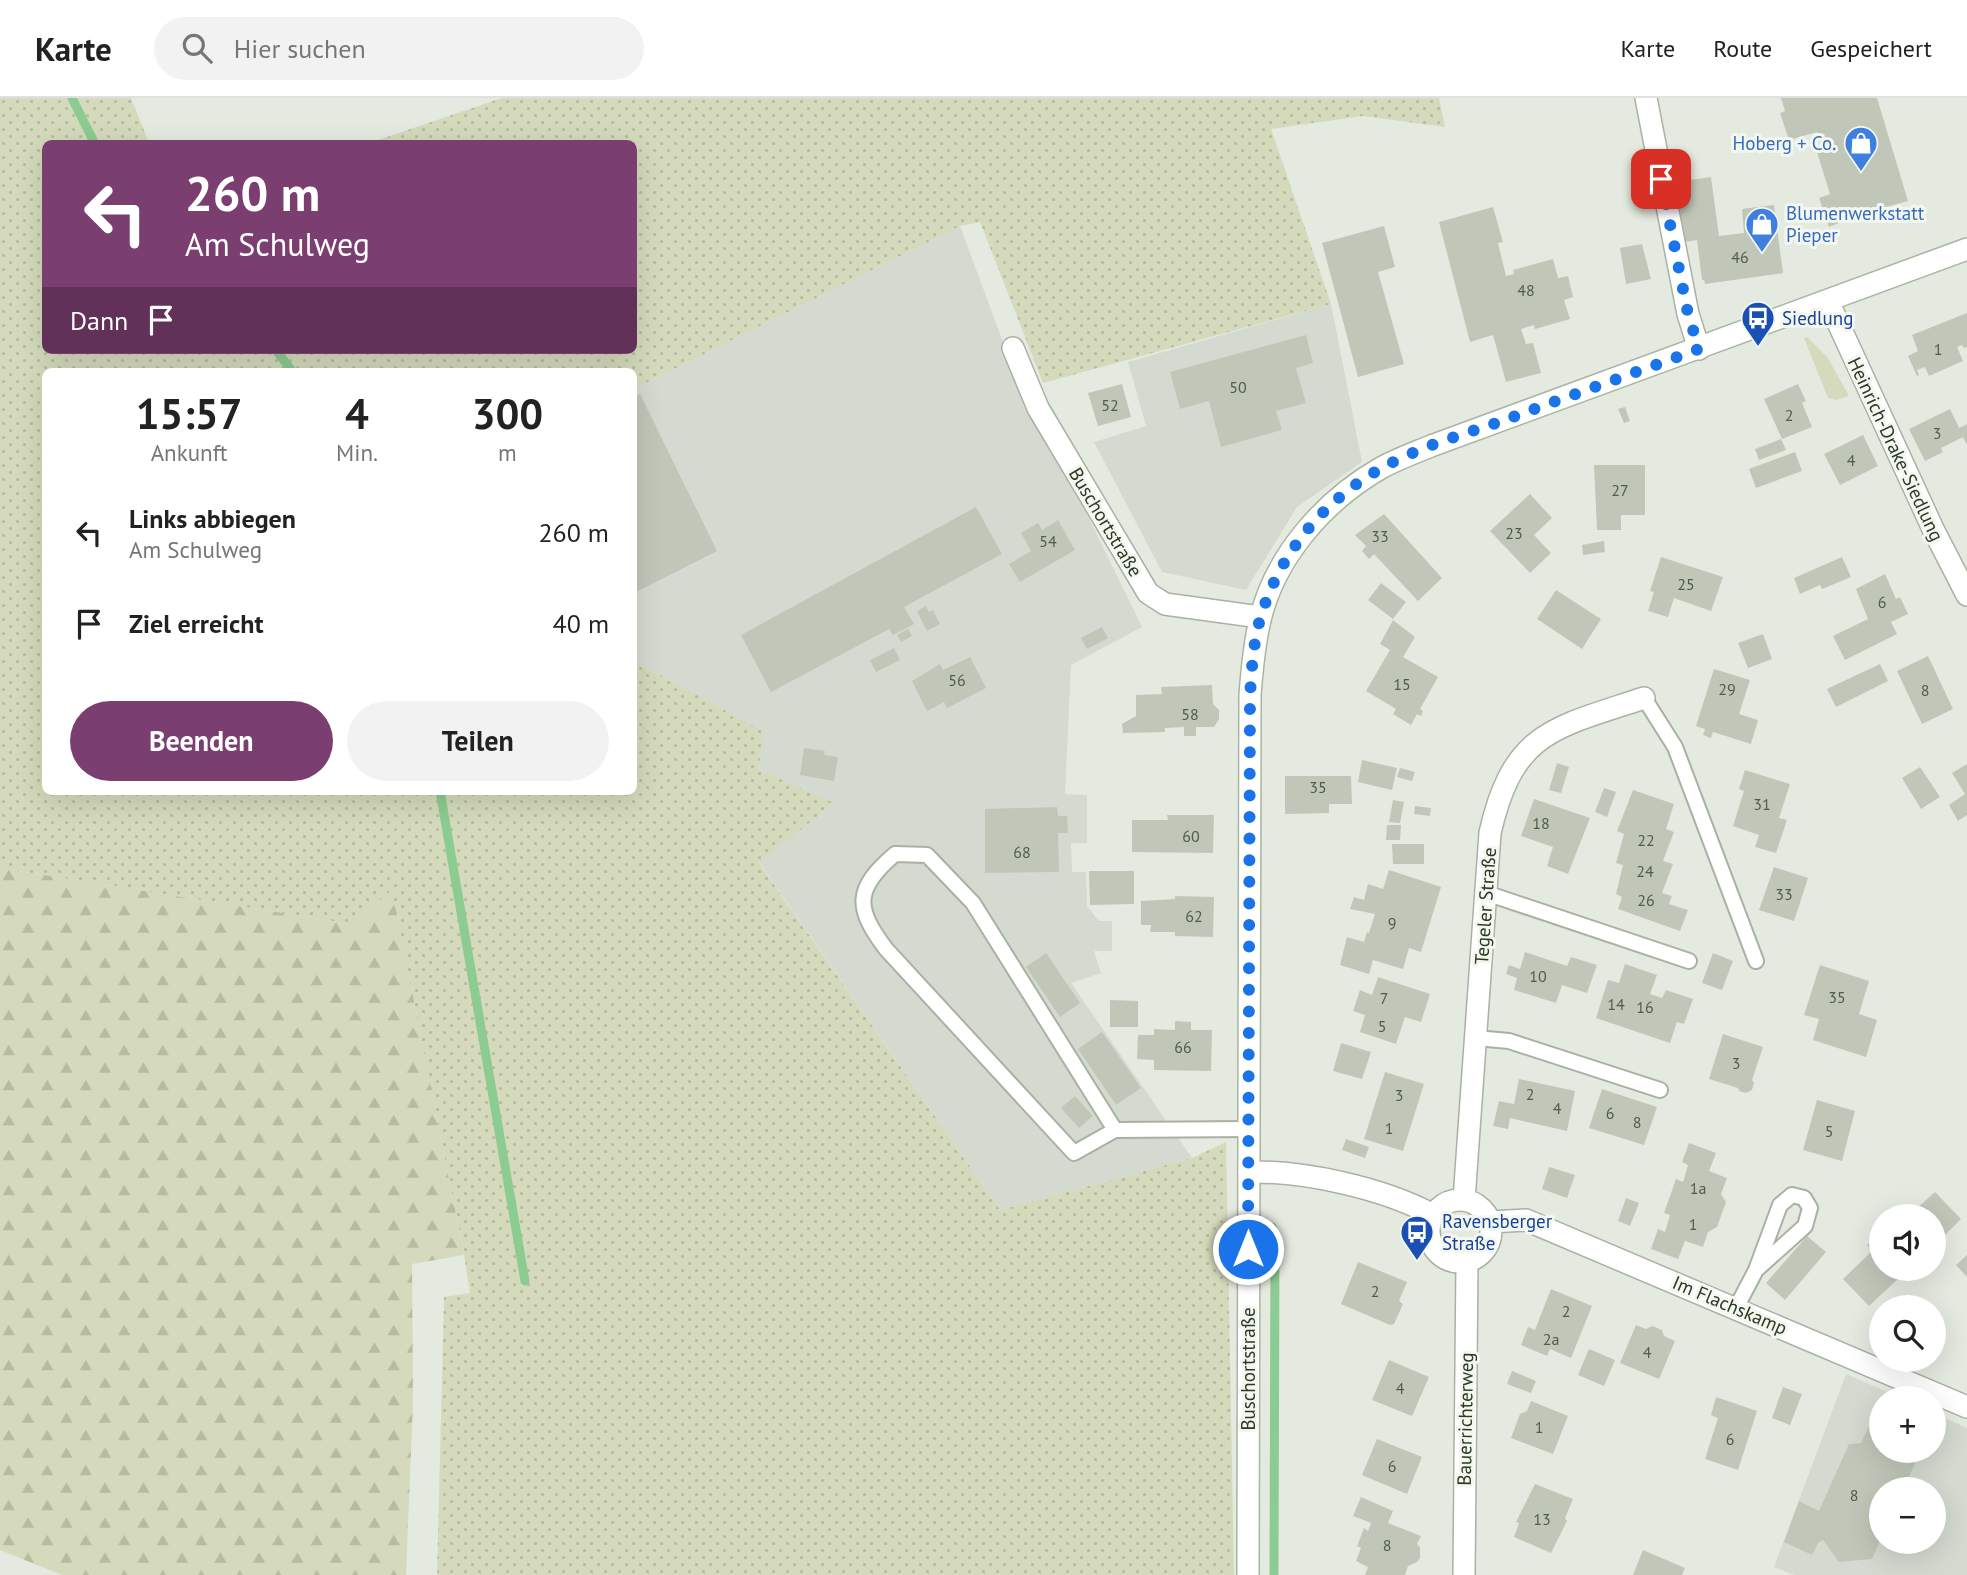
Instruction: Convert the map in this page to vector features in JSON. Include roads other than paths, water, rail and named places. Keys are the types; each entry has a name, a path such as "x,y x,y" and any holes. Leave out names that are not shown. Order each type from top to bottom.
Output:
{"street":[{"path":"1646,98 1688,314 1699,349"},
{"name":"Buschortstraße","path":"1248,1575 1250,695 1253,653 1260,617 1274,581 1296,543 1322,513 1349,489 1382,467 1431,446 1967,249"},
{"name":"Heinrich-Drake-Siedlung","path":"1828,301 1933,529 1967,595"},
{"name":"Buschortstraße","path":"1013,348 1038,408 1148,593 1165,604 1260,617"},
{"name":"Tegeler Straße","path":"1464,1200 1490,833 1496,807 1507,779 1532,744 1575,721 1644,698"},
{"path":"1249,1172 1280,1172 1322,1178 1412,1203 1433,1215"},
{"path":"1464,1200 1475,1204 1484,1212 1490,1222 1491,1235 1487,1247 1478,1257 1467,1262 1452,1262 1439,1255 1431,1244 1428,1229 1433,1215 1441,1206 1464,1200"},
{"name":"Im Flachskamp","path":"1490,1222 1525,1220 1967,1407"},
{"name":"Bauerrichterweg","path":"1464,1575 1467,1262"}],"lane":[{"path":"1644,698 1675,747 1756,961"},
{"path":"1115,1130 973,903 927,855 895,854 876,870 863,895 868,925 886,949 1074,1153 1115,1130 1249,1129"},
{"path":"1486,893 1689,961"},
{"path":"1476,1038 1509,1041 1660,1090"},
{"path":"1736,1308 1756,1270 1780,1205 1792,1195 1804,1198 1810,1208 1805,1226 1756,1270"}],"waterway":[{"path":"72,98 93,140"},
{"path":"279,354 290,368"},
{"path":"441,795 525,1281"},
{"path":"1272,1227 1275,1240 1274,1575"}],"place":[{"name":"Hoberg + Co.","path":"1861,173"},
{"name":"Blumenwerkstatt Pieper","path":"1762,254"},
{"name":"Siedlung","path":"1758,348"},
{"name":"Ravensberger Straße","path":"1417,1262"}]}
